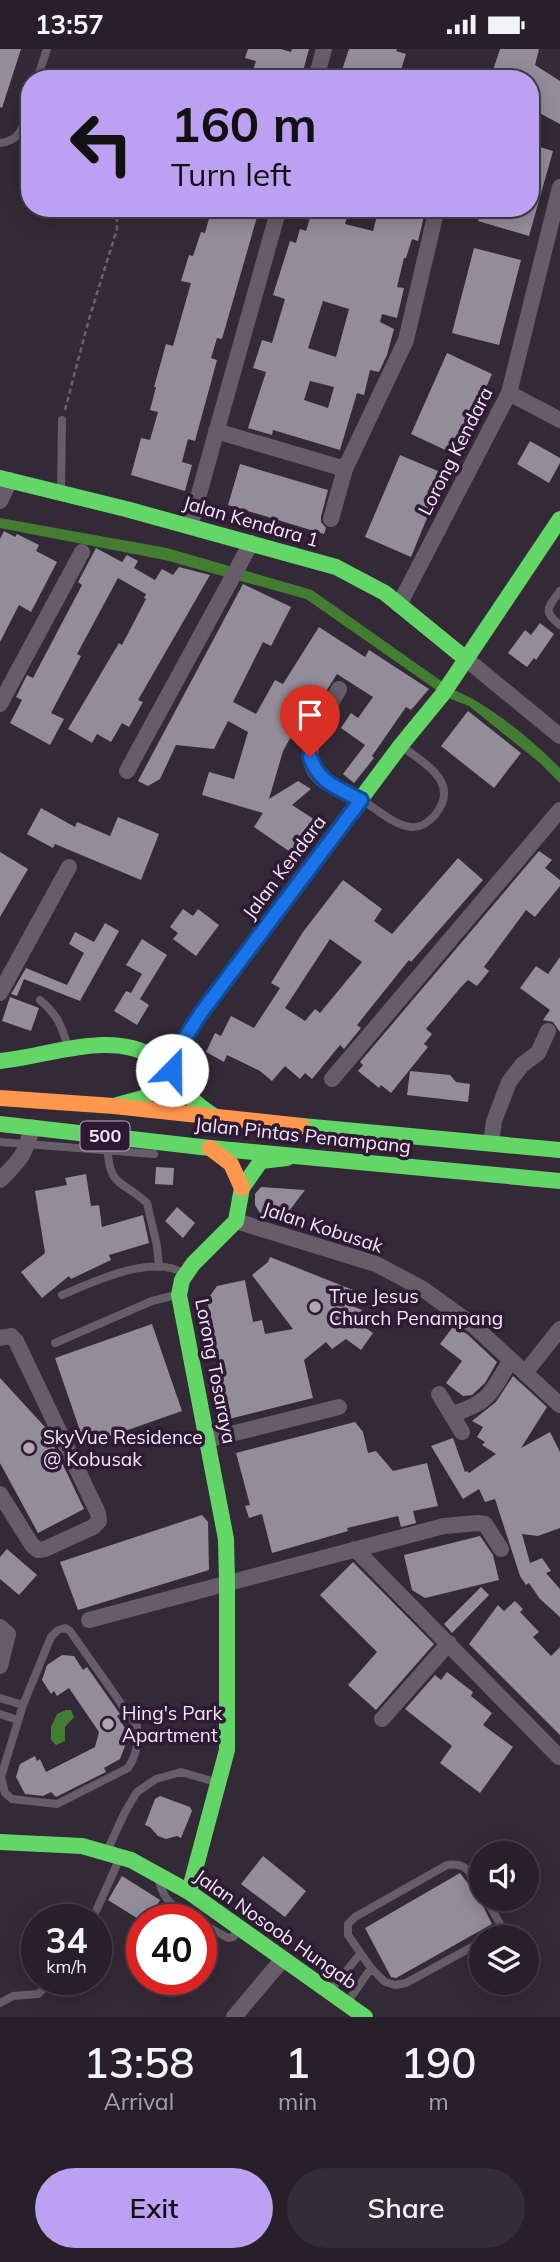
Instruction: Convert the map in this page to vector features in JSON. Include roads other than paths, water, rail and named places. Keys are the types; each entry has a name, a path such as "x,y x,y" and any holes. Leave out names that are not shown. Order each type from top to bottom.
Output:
{"street":[{"path":"318,70 324,49"},
{"name":"Lorong Kendara","path":"399,605 509,393 554,238 560,187"},
{"path":"190,526 276,217"},
{"path":"331,519 345,469 406,340 436,217"},
{"path":"509,393 560,420"},
{"path":"216,431 345,469"},
{"path":"0,500 5,479"},
{"name":"Jalan Kendara 1","path":"5,479 337,567 385,593 466,659"},
{"name":"Jalan Kendara","path":"172,1070 183,1041 215,994 446,688 560,519"},
{"path":"127,771 251,543"},
{"path":"0,704 82,552"},
{"path":"466,659 560,736"},
{"path":"339,689 314,734 310,757 321,778 361,800"},
{"path":"332,1079 560,810"},
{"path":"0,993 69,867"},
{"path":"491,1143 494,1121 509,1082 522,1065 538,1053 548,1031"},
{"path":"0,1061 23,1059 68,1047 104,1045 136,1049 161,1061 172,1070 191,1098 216,1118"},
{"path":"114,1105 152,1093 172,1070"},
{"name":"Jalan Pintas Penampang","path":"0,1098 114,1105 216,1118 560,1150"},
{"name":"Jalan Pintas Penampang","path":"0,1124 32,1127 107,1144 298,1156 560,1181"},
{"path":"0,1180 16,1165 28,1145 32,1127"},
{"path":"205,1152 227,1159 237,1171 242,1188"},
{"path":"236,1221 242,1188 261,1161 298,1156"},
{"name":"Lorong Tosaraya","path":"189,1892 227,1750 227,1582 226,1539 179,1295 193,1264 236,1221"},
{"name":"Jalan Kobusak","path":"236,1221 376,1264 424,1289 474,1326 560,1405"},
{"path":"525,1373 560,1329"},
{"path":"0,1338 11,1336 16,1341 98,1513 99,1521 93,1527 38,1550 32,1545 0,1494"},
{"path":"453,1414 474,1407 488,1398 510,1361"},
{"path":"439,1394 462,1432"},
{"path":"207,1440 339,1407"},
{"path":"89,1620 444,1526 485,1524 501,1549"},
{"path":"355,1549 559,1757"},
{"path":"0,1627 8,1635 0,1665"},
{"path":"382,1719 449,1643"},
{"name":"Jalan Nosoob Hungab","path":"0,1842 82,1846 113,1854 158,1875 189,1892 365,2017"},
{"path":"234,2017 282,1960"}],"lane":[{"path":"40,70 47,49"},
{"path":"0,143 11,142 21,130"},
{"path":"61,492 62,420"},
{"path":"560,591 548,607 550,617 560,625"},
{"path":"361,800 402,825 414,828 424,825 433,817 444,797 440,777 401,745"},
{"path":"40,1000 60,1021 68,1047"},
{"path":"0,1142 28,1145 107,1144 161,1155"},
{"path":"107,1144 108,1164 115,1180 147,1203 159,1267"},
{"path":"62,1295 112,1275 159,1267 176,1269 186,1275"},
{"path":"55,1343 152,1301 179,1295"},
{"path":"65,1628 70,1631 137,1726 139,1740 134,1761 128,1768 57,1804 12,1799 5,1793 1,1777 23,1706 51,1637 58,1630 65,1628"},
{"path":"0,1698 23,1706"},
{"path":"0,1714 18,1720"},
{"path":"97,1904 124,1812 137,1792 156,1779 181,1772 218,1783"},
{"path":"469,1871 459,1864 447,1865 355,1917 348,1924 348,1935 360,1954 385,1982 395,1985 406,1983 469,1949"},
{"path":"158,1875 163,1896 170,1904"},
{"path":"217,1932 228,1938 233,1937 239,1929"},
{"path":"329,1992 360,1954"},
{"path":"346,2004 371,1968"},
{"path":"0,2003 13,1996 26,1995"}],"place":[{"name":"True Jesus Church Penampang","path":"315,1307"},
{"name":"SkyVue Residence @ Kobusak","path":"29,1448"},
{"name":"Hing's Park Apartment","path":"108,1724"}]}
